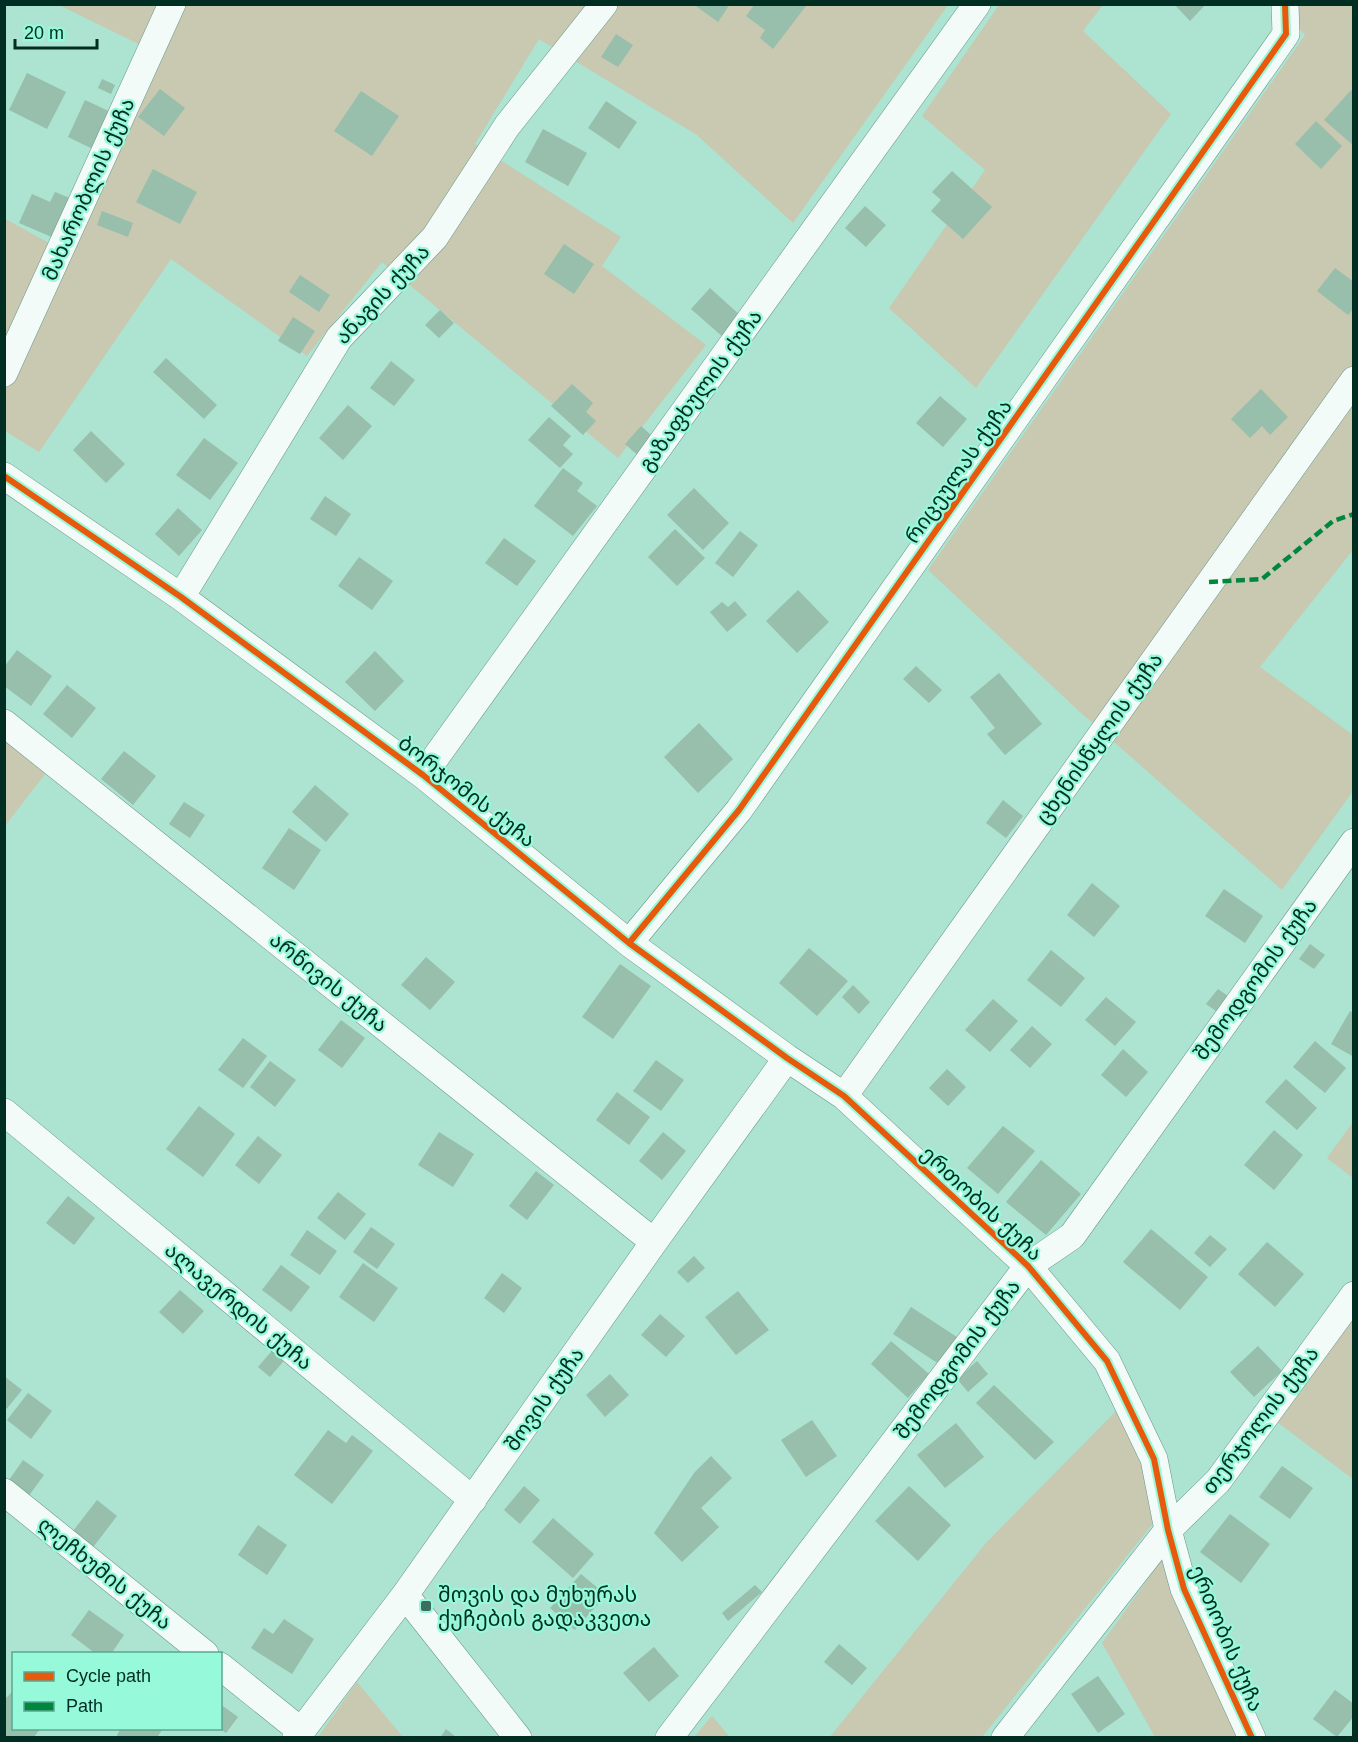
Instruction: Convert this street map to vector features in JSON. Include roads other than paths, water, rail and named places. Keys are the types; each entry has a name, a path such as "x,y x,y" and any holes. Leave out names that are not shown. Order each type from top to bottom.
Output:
{"street":[{"name":"მახარობლის ქუჩა","path":"4,373 172,4"},
{"name":"ანაგის ქუჩა","path":"181,597 339,338 435,237 507,126 604,4"},
{"name":"გაზაფხულის ქუჩა","path":"423,775 976,4"},
{"name":"რიცეულას ქუჩა","path":"629,943 739,810 1286,34 1285,4"},
{"name":"ცხენისწყლის ქუჩა","path":"844,1096 1353,380"},
{"name":"ბორჯომის ქუჩა","path":"4,476 181,597 423,775 629,943 787,1058 844,1096"},
{"name":"არწივის ქუჩა","path":"4,723 654,1242"},
{"name":"შემოდგომის ქუჩა","path":"669,1737 1028,1266 1072,1236 1353,842"},
{"name":"შოვის ქუჩა","path":"299,1734 405,1595 787,1058"},
{"name":"ერთობის ქუჩა","path":"844,1096 1028,1266 1107,1360 1154,1459 1168,1530 1184,1589 1252,1737"},
{"name":"ალავერდის ქუჩა","path":"4,1112 473,1500"},
{"name":"თერჯოლის ქუჩა","path":"1005,1737 1168,1530 1218,1481 1353,1295"},
{"name":"ლეჩხუმის ქუჩა","path":"4,1492 204,1652"},
{"path":"405,1595 518,1737"},
{"path":"222,1668 299,1734"}],"place":[{"name":"შოვის და მუხურას ქუჩების გადაკვეთა","path":"426,1606"}]}
